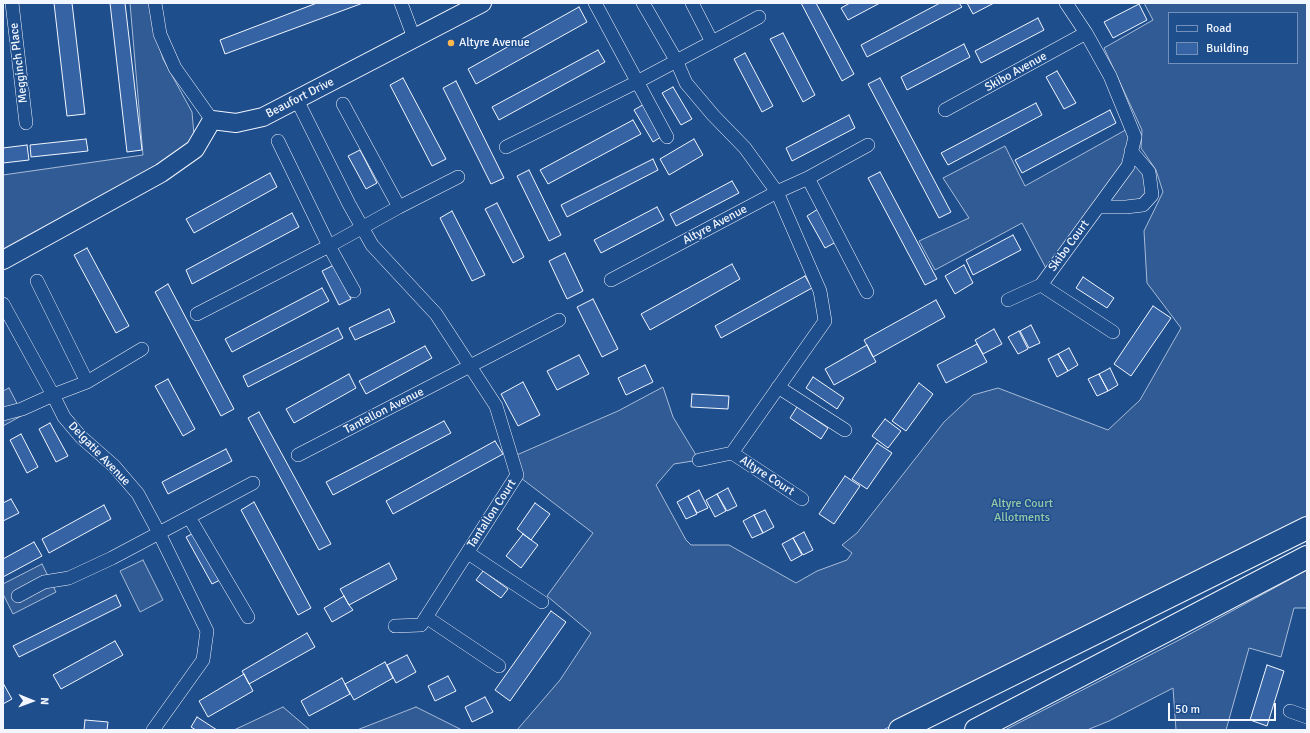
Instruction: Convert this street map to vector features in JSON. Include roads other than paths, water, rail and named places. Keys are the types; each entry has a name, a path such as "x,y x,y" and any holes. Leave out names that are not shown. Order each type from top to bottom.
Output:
{"highway":[{"path":"900,730 1307,528"},
{"path":"976,730 1307,557"}],"street":[{"name":"Megginch Place","path":"12,3 26,123"},
{"path":"3,260 161,173 195,149 212,120 175,68 160,34 155,3"},
{"path":"401,3 414,38"},
{"name":"Beaufort Drive","path":"212,120 236,123 263,117 482,3"},
{"path":"594,3 667,137"},
{"path":"643,3 676,60 686,83 712,115 746,148 776,192"},
{"path":"692,3 712,42"},
{"path":"1066,3 1086,33 1110,76 1135,137 1128,166 1098,208"},
{"path":"506,146 637,82 758,17"},
{"name":"Skibo Avenue","path":"945,110 1086,33"},
{"path":"297,100 372,245 436,314 470,367"},
{"path":"343,104 399,207"},
{"path":"278,142 329,246 354,290"},
{"name":"Altyre Avenue","path":"611,280 776,192 808,178 868,145"},
{"path":"1098,208 1143,205 1152,195 1149,172 1132,151"},
{"path":"197,314 458,177"},
{"path":"808,178 867,292"},
{"name":"Altyre Court","path":"699,460 732,453 825,321 820,291 776,192"},
{"name":"Skibo Court","path":"1008,300 1041,285 1098,208"},
{"path":"37,281 87,382"},
{"path":"1041,285 1112,332"},
{"name":"Delgatie Avenue","path":"3,304 64,417 81,437 114,466 138,494 159,533 207,631 203,660 153,730"},
{"name":"Tantallon Avenue","path":"298,455 559,320"},
{"path":"3,414 22,409 87,382 142,349"},
{"name":"Tantallon Court","path":"395,626 421,625 517,475 496,406 470,367"},
{"path":"778,387 845,430"},
{"name":"Altyre Court","path":"732,453 802,499"},
{"path":"18,596 44,582 70,578 112,558 253,483"},
{"path":"189,517 248,617"},
{"name":"Tantallon Court","path":"468,553 542,602"},
{"path":"426,617 499,666"},
{"path":"1290,711 1307,717"}],"place":[{"name":"Altyre Avenue","path":"451,43"}],"park label":[{"name":"Altyre Court Allotments","path":"1022,511"}]}
